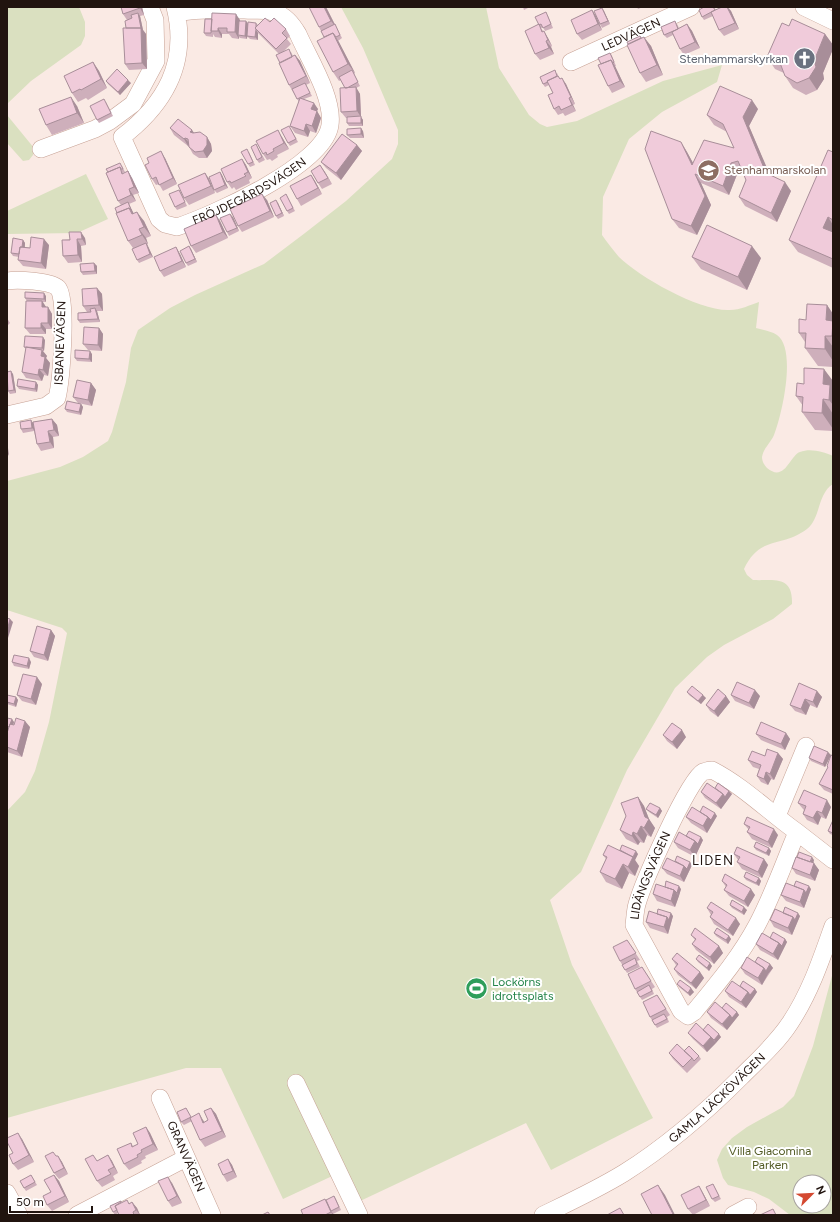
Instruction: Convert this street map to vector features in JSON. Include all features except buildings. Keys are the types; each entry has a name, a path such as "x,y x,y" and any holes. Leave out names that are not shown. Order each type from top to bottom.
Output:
{"street":[{"path":"41,149 105,124 133,104 156,62 155,24 150,7"},
{"name":"LEDVÄGEN","path":"571,62 691,7"},
{"path":"804,7 833,21"},
{"name":"FRÖJDEGÅRDSVÄGEN","path":"194,10 273,12 283,16 292,24 298,34 328,101 330,115 329,129 325,141 317,149 260,190 178,228 165,224 160,219 122,136 141,122 148,113 160,100 174,72 179,38 177,13 194,10"},
{"path":"155,24 177,13"},
{"path":"135,101 148,113"},
{"name":"ISBANEVÄGEN","path":"7,281 20,280 51,284 57,287 62,295 63,318 57,398 46,406 7,415"},
{"path":"777,816 806,746"},
{"name":"LIDÄNGSVÄGEN","path":"797,832 765,907 744,947 726,973 694,1012 688,1016 685,1014 634,925 637,903 666,835 695,780 703,772 712,770 723,775 777,816 833,860"},
{"name":"GAMLA LÄCKÖVÄGEN","path":"543,1215 607,1182 652,1154 713,1104 760,1058 790,1024 803,1001 816,973 833,926"},
{"path":"296,1083 359,1215"},
{"name":"GRANVÄGEN","path":"160,1098 212,1215"},
{"path":"77,1215 186,1158"},
{"path":"7,1193 19,1215"},
{"path":"733,1215 748,1207"}],"green space":[{"path":"7,7 79,7 85,22 85,36 81,45 31,81 7,104"},
{"path":"341,7 486,7 499,68 529,115 540,124 547,127 577,121 663,81 722,65 717,82 662,112 629,139 603,197 602,235 619,257 628,265 655,283 687,299 718,309 730,310 759,302 756,328 777,335 783,342 787,368 781,413 774,435 765,448 762,458 763,463 773,472 778,472 783,470 796,454 800,452 813,450 833,456 833,484 824,494 815,519 807,529 798,535 764,546 750,558 744,569 747,575 753,580 775,580 786,584 789,588 792,604 773,619 724,645 707,657 675,688 627,770 581,872 550,900 572,965 653,1118 551,1170 526,1123 358,1202 343,1171 283,1199 221,1068 186,1068 7,1118 7,811 25,792 35,771 49,722 67,633 62,628 7,610 7,481 60,467 83,457 108,441 126,382 131,348 138,330 170,308 264,264 346,201 392,159 398,144 398,130 363,48"},
{"path":"7,115 34,148 33,155 29,160 23,161 7,143"},
{"path":"86,174 108,219 77,233 7,234 7,211"},
{"name":"Villa Giacomina Parken","path":"833,972 833,1215 790,1215 769,1199 754,1192 728,1185 723,1178 717,1160 722,1149 732,1138 747,1127 783,1107 794,1096 813,1046"}],"place":[{"name":"Stenhammarskyrkan","path":"804,59"},
{"name":"Stenhammarskolan","path":"709,170"},
{"name":"Lockörns idrottsplats","path":"476,989"}],"district":[{"name":"LIDEN","path":"713,860"}]}
